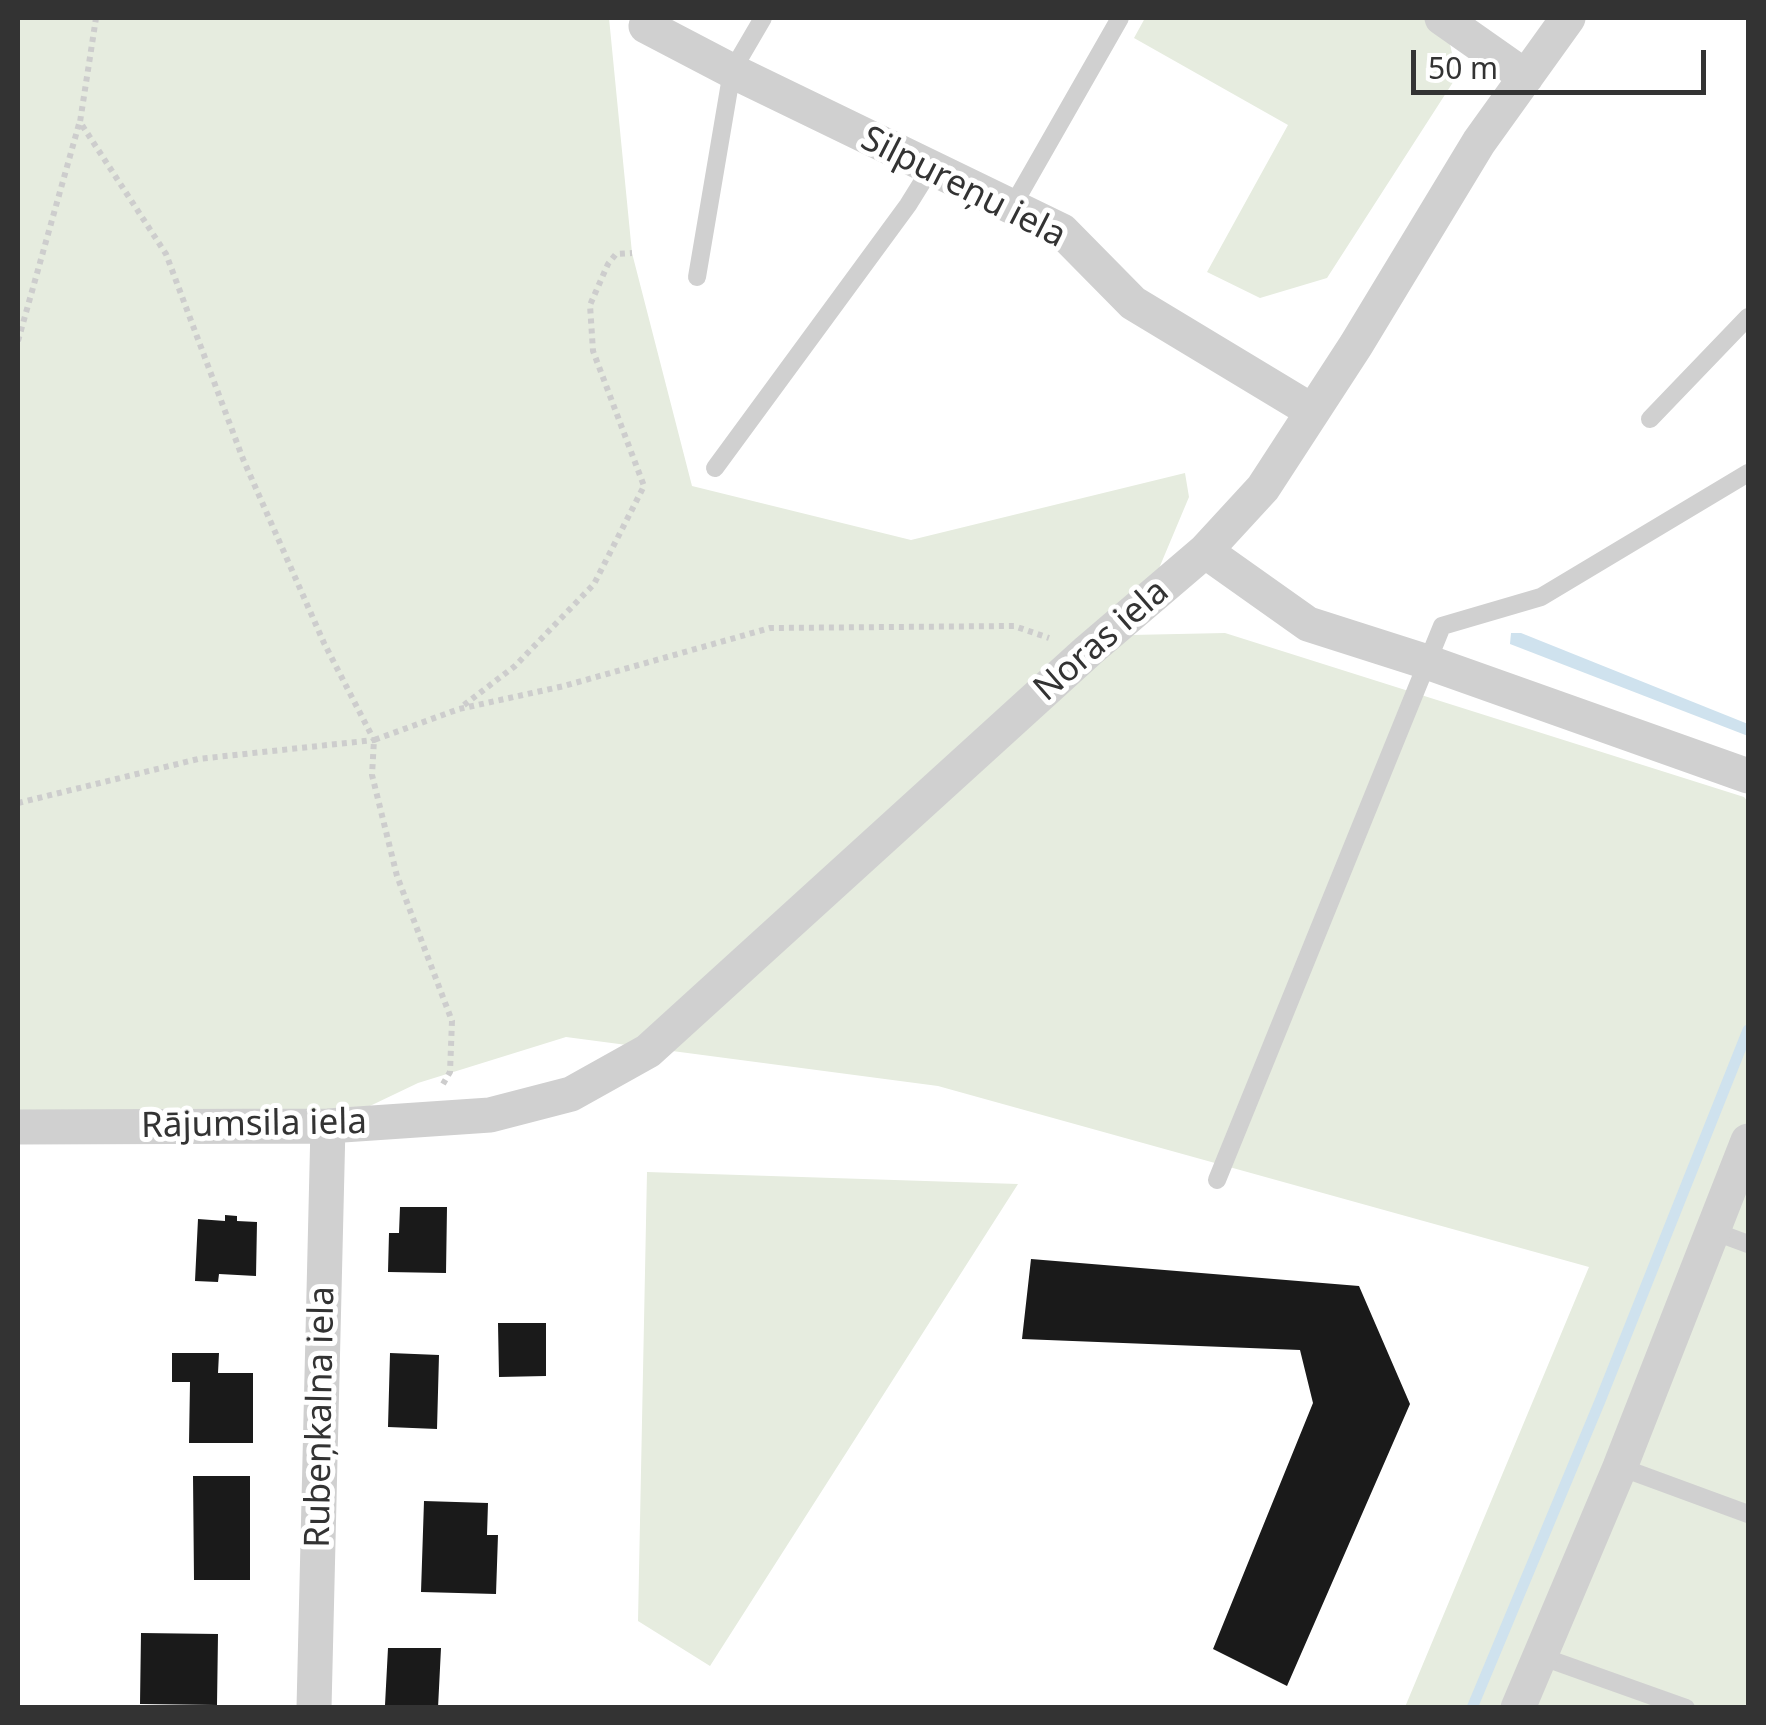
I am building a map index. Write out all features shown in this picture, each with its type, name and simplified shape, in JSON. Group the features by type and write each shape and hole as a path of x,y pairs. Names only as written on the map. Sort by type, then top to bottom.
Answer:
{"street":[{"path":"1442,18 1526,77"},
{"name":"Noras iela","path":"490,1115 571,1094 648,1051 1088,651 1205,551 1263,488 1356,345 1479,142 1568,18"},
{"name":"Silpureņu iela","path":"646,26 732,72 1062,231 1133,303 1312,411"},
{"path":"1205,551 1308,624 1428,662 1748,776"},
{"name":"Rājumsila iela","path":"18,1128 328,1126 490,1115"},
{"name":"Rubeņkalna iela","path":"314,1708 328,1126"},
{"path":"1518,1708 1620,1468 1748,1141"}],"lane":[{"path":"697,277 732,72 763,18"},
{"path":"1012,207 1120,18"},
{"path":"715,468 908,205 930,168"},
{"path":"1650,419 1748,317"},
{"path":"1218,1180 1442,626 1541,597 1748,472"},
{"path":"1713,1230 1748,1244"},
{"path":"1620,1468 1748,1514"},
{"path":"1540,1656 1686,1708"}],"path":[{"path":"18,341 80,122 96,18"},
{"path":"80,122 166,254 242,459 324,642 374,740 372,775 397,876 452,1021 450,1072 418,1120"},
{"path":"459,709 515,666 594,584 644,486 593,351 590,306 608,264 616,254 632,252"},
{"path":"18,803 198,759 374,740 459,709 564,686 770,628 1014,626 1088,651"}],"shaded area":[{"path":"18,18 609,18 632,253 692,486 911,540 1185,473 1189,497 1131,635 1225,633 1744,797 1748,802 1748,1707 1405,1707 1589,1267 938,1086 566,1037 418,1083 328,1126 18,1127"},
{"path":"1145,18 1431,18 1446,26 1457,76 1327,278 1260,298 1207,272 1288,125 1134,38"},
{"path":"647,1172 1018,1184 710,1666 638,1621"}],"water":[{"path":"1511,633 1521,633 1748,724 1748,736 1510,644"}],"building":[{"path":"400,1207 447,1207 446,1273 388,1272 389,1233 399,1233"},
{"path":"225,1215 237,1216 237,1221 257,1222 256,1276 219,1274 218,1282 195,1281 198,1219 225,1221"},
{"path":"1031,1259 1359,1286 1410,1404 1287,1686 1213,1649 1313,1403 1300,1350 1022,1339"},
{"path":"498,1323 546,1323 546,1376 499,1377"},
{"path":"172,1353 219,1353 218,1373 253,1373 253,1443 189,1443 190,1382 172,1382"},
{"path":"390,1353 439,1355 437,1429 388,1427"},
{"path":"193,1476 250,1476 250,1580 194,1580"},
{"path":"424,1501 488,1503 487,1535 498,1535 496,1594 421,1592"},
{"path":"141,1633 218,1634 217,1705 140,1704"},
{"path":"388,1648 441,1648 438,1708 385,1705"}],"waterway":[{"path":"1472,1708 1748,1030"}]}
